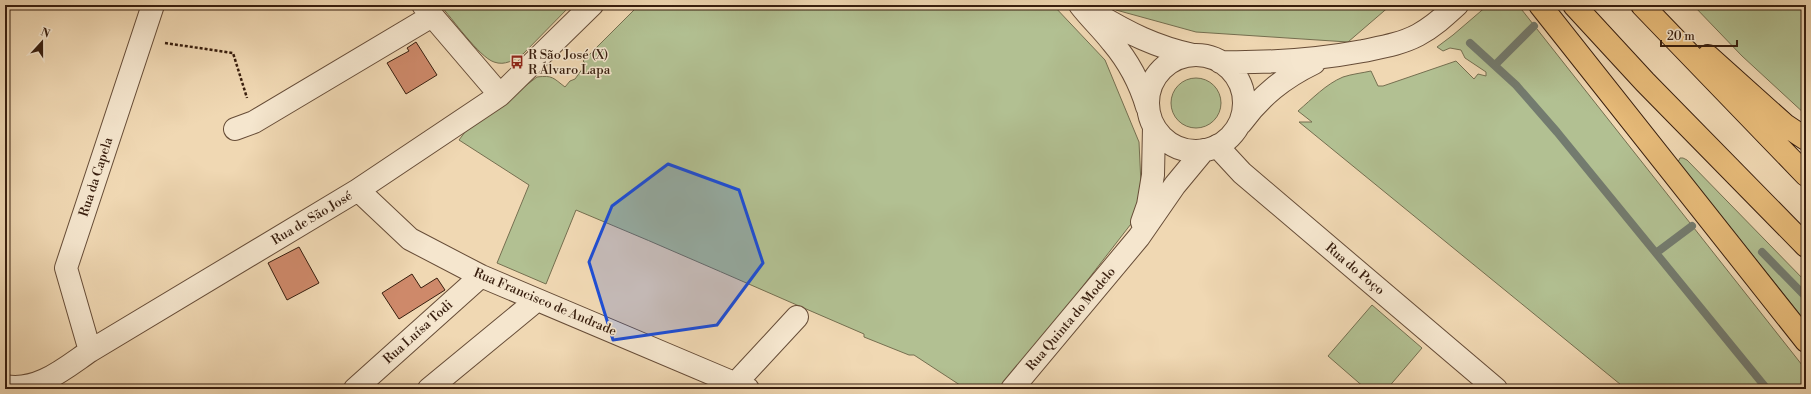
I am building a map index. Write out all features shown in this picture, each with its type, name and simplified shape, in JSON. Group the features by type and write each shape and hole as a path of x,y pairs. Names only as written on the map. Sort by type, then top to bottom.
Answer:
{"highway":[{"path":"1540,5 1806,341"},
{"path":"1574,5 1645,82 1806,246"},
{"path":"1642,5 1806,175"},
{"path":"1651,5 1785,125 1806,139"}],"street":[{"name":"Rua da Capela","path":"90,351 66,268 153,5"},
{"name":"Rua de São José","path":"5,386 16,388 47,380 90,351 358,190 500,95 592,5"},
{"path":"1081,5 1117,26 1161,48 1209,58 1220,62 1271,63 1336,56 1386,47 1403,42 1433,25 1457,5"},
{"path":"1081,5 1114,43 1136,76 1152,120 1170,144 1181,149 1192,151 1210,148 1227,140 1256,103 1278,84 1313,63 1336,56"},
{"path":"244,126 427,10 500,95"},
{"path":"1152,120 1148,99 1151,86 1159,73 1169,63 1182,57 1196,56"},
{"path":"1220,62 1232,72 1240,86 1244,101 1242,116 1235,130"},
{"name":"Rua Quinta do Modelo","path":"1129,248 1143,220 1151,190 1153,175 1152,120"},
{"name":"Rua Quinta do Modelo","path":"1012,389 1129,248 1175,185 1210,148"},
{"name":"Rua do Poço","path":"1210,148 1242,173 1496,389"},
{"name":"Rua Francisco de Andrade","path":"358,190 410,239 481,276 737,387"},
{"name":"Rua Luísa Todi","path":"355,389 481,276"},
{"path":"429,389 537,300"},
{"path":"737,387 797,317"}],"path":[{"path":"160,42 233,53 244,126"}],"highlighted area":[{"path":"668,164 739,190 763,263 717,325 613,340 589,262 612,206"}],"green space":[{"path":"440,5 571,5 523,54 506,63 498,63 488,59 473,45"},
{"path":"639,5 1053,5 1105,60 1139,142 1141,184 1134,220 1011,379 997,389 966,389 914,355 909,355 864,337 864,334 576,210 546,284 497,263 529,185 459,140 465,132 537,77 550,77 565,87 570,81 575,79 586,64 583,61"},
{"path":"1111,5 1391,5 1348,42 1196,32 1116,10"},
{"path":"1488,5 1518,5 1806,370 1806,389 1626,389 1299,122 1312,122 1298,111 1319,92 1337,80 1350,75 1371,71 1378,86 1383,86 1456,61 1474,79 1478,74 1486,76 1486,72 1465,58 1461,50 1450,48 1443,51 1437,47"},
{"path":"1693,5 1806,5 1806,115 1742,56"},
{"path":"1201,78 1206,79 1214,85 1220,93 1220,113 1214,121 1206,127 1191,128 1186,127 1178,121 1172,113 1171,98 1172,93 1178,85 1186,79"},
{"path":"1680,158 1687,160 1806,282 1806,322 1678,162"},
{"path":"1372,305 1422,348 1387,389 1366,389 1328,356"}],"building":[{"path":"416,42 437,75 406,94 387,63 409,51 407,48"},
{"path":"299,247 319,283 287,300 268,263"},
{"path":"412,274 421,288 437,278 445,290 399,319 382,293"}],"waterway":[{"path":"1495,65 1534,26"},
{"path":"1470,43 1516,85 1557,132 1767,389"},
{"path":"1656,253 1692,226"},
{"path":"1762,252 1806,297"}],"place":[{"name":"R São José (X) R Álvaro Lapa","path":"517,62"}]}
